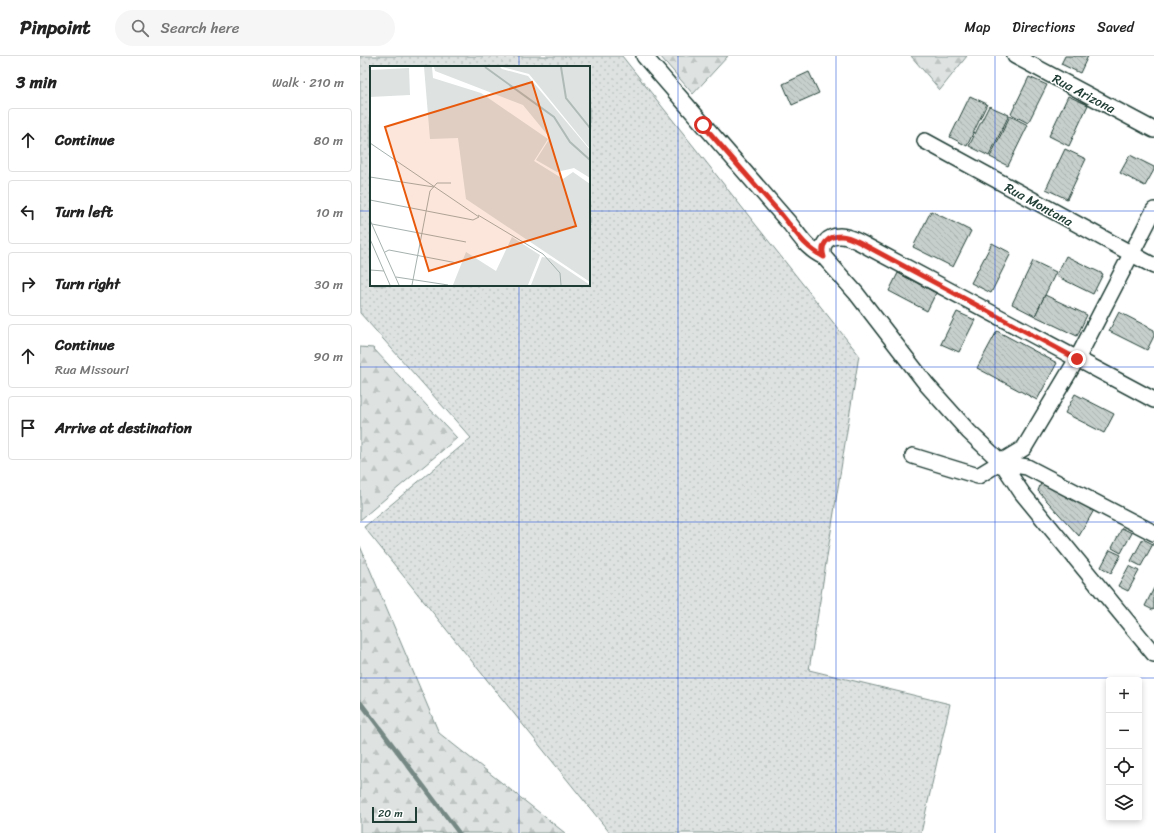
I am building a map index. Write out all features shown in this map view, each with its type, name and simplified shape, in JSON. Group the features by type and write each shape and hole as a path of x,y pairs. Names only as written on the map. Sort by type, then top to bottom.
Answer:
{"street":[{"path":"644,56 790,224 805,244 814,252 824,257 856,293 927,385 969,432 1002,463 1022,493 1154,654"},
{"name":"Rua Arizona","path":"1015,56 1154,130"},
{"name":"Rua Montana","path":"925,141 1154,266"},
{"path":"913,456 978,476 1002,463 1024,448 1077,359 1154,210"},
{"path":"824,257 822,248 827,241 836,236 842,236 859,242 890,257 1154,400"},
{"path":"1002,463 1027,467 1154,533"}],"green space":[{"path":"360,56 622,56 859,355 809,670 950,704 921,833 610,833 364,527 471,438 360,313"},
{"path":"660,56 728,56 693,94"},
{"path":"911,56 967,56 940,90"},
{"path":"360,347 373,348 457,438 360,520"},
{"path":"360,546 439,733 565,833 360,833"}],"building":[{"path":"1065,56 1088,56 1080,73 1061,64"},
{"path":"809,72 819,93 792,105 783,84"},
{"path":"1029,77 1047,85 1028,123 1011,114"},
{"path":"970,96 987,104 967,146 950,137"},
{"path":"1068,96 1088,105 1069,146 1049,136"},
{"path":"989,106 1009,115 989,156 969,146"},
{"path":"1010,116 1028,125 1008,166 990,157"},
{"path":"1065,149 1086,159 1067,199 1046,189"},
{"path":"1130,155 1154,167 1154,170 1145,186 1120,173"},
{"path":"931,211 971,231 953,267 913,247"},
{"path":"992,243 1011,253 991,293 971,283"},
{"path":"1066,256 1103,274 1093,294 1056,276"},
{"path":"1033,261 1056,272 1035,316 1012,304"},
{"path":"898,273 936,293 927,311 889,291"},
{"path":"1045,295 1087,315 1077,336 1035,316"},
{"path":"957,312 975,320 959,352 941,344"},
{"path":"1119,312 1154,330 1154,336 1147,350 1109,331"},
{"path":"997,331 1057,363 1037,400 977,368"},
{"path":"1075,394 1114,414 1104,433 1065,413"},
{"path":"1041,483 1094,510 1079,536 1038,491"},
{"path":"1122,528 1132,533 1121,553 1112,548"},
{"path":"1143,539 1153,544 1141,566 1131,561"},
{"path":"1110,550 1121,555 1111,573 1101,567"},
{"path":"1129,566 1139,571 1128,591 1118,586"},
{"path":"1154,588 1154,609 1153,610 1145,606"}],"waterway":[{"path":"360,702 459,833"}],"route":[{"path":"703,125 790,224 808,248 814,252 824,257 822,250 823,246 827,241 836,236 842,236 859,242 890,257 1077,359"}]}
